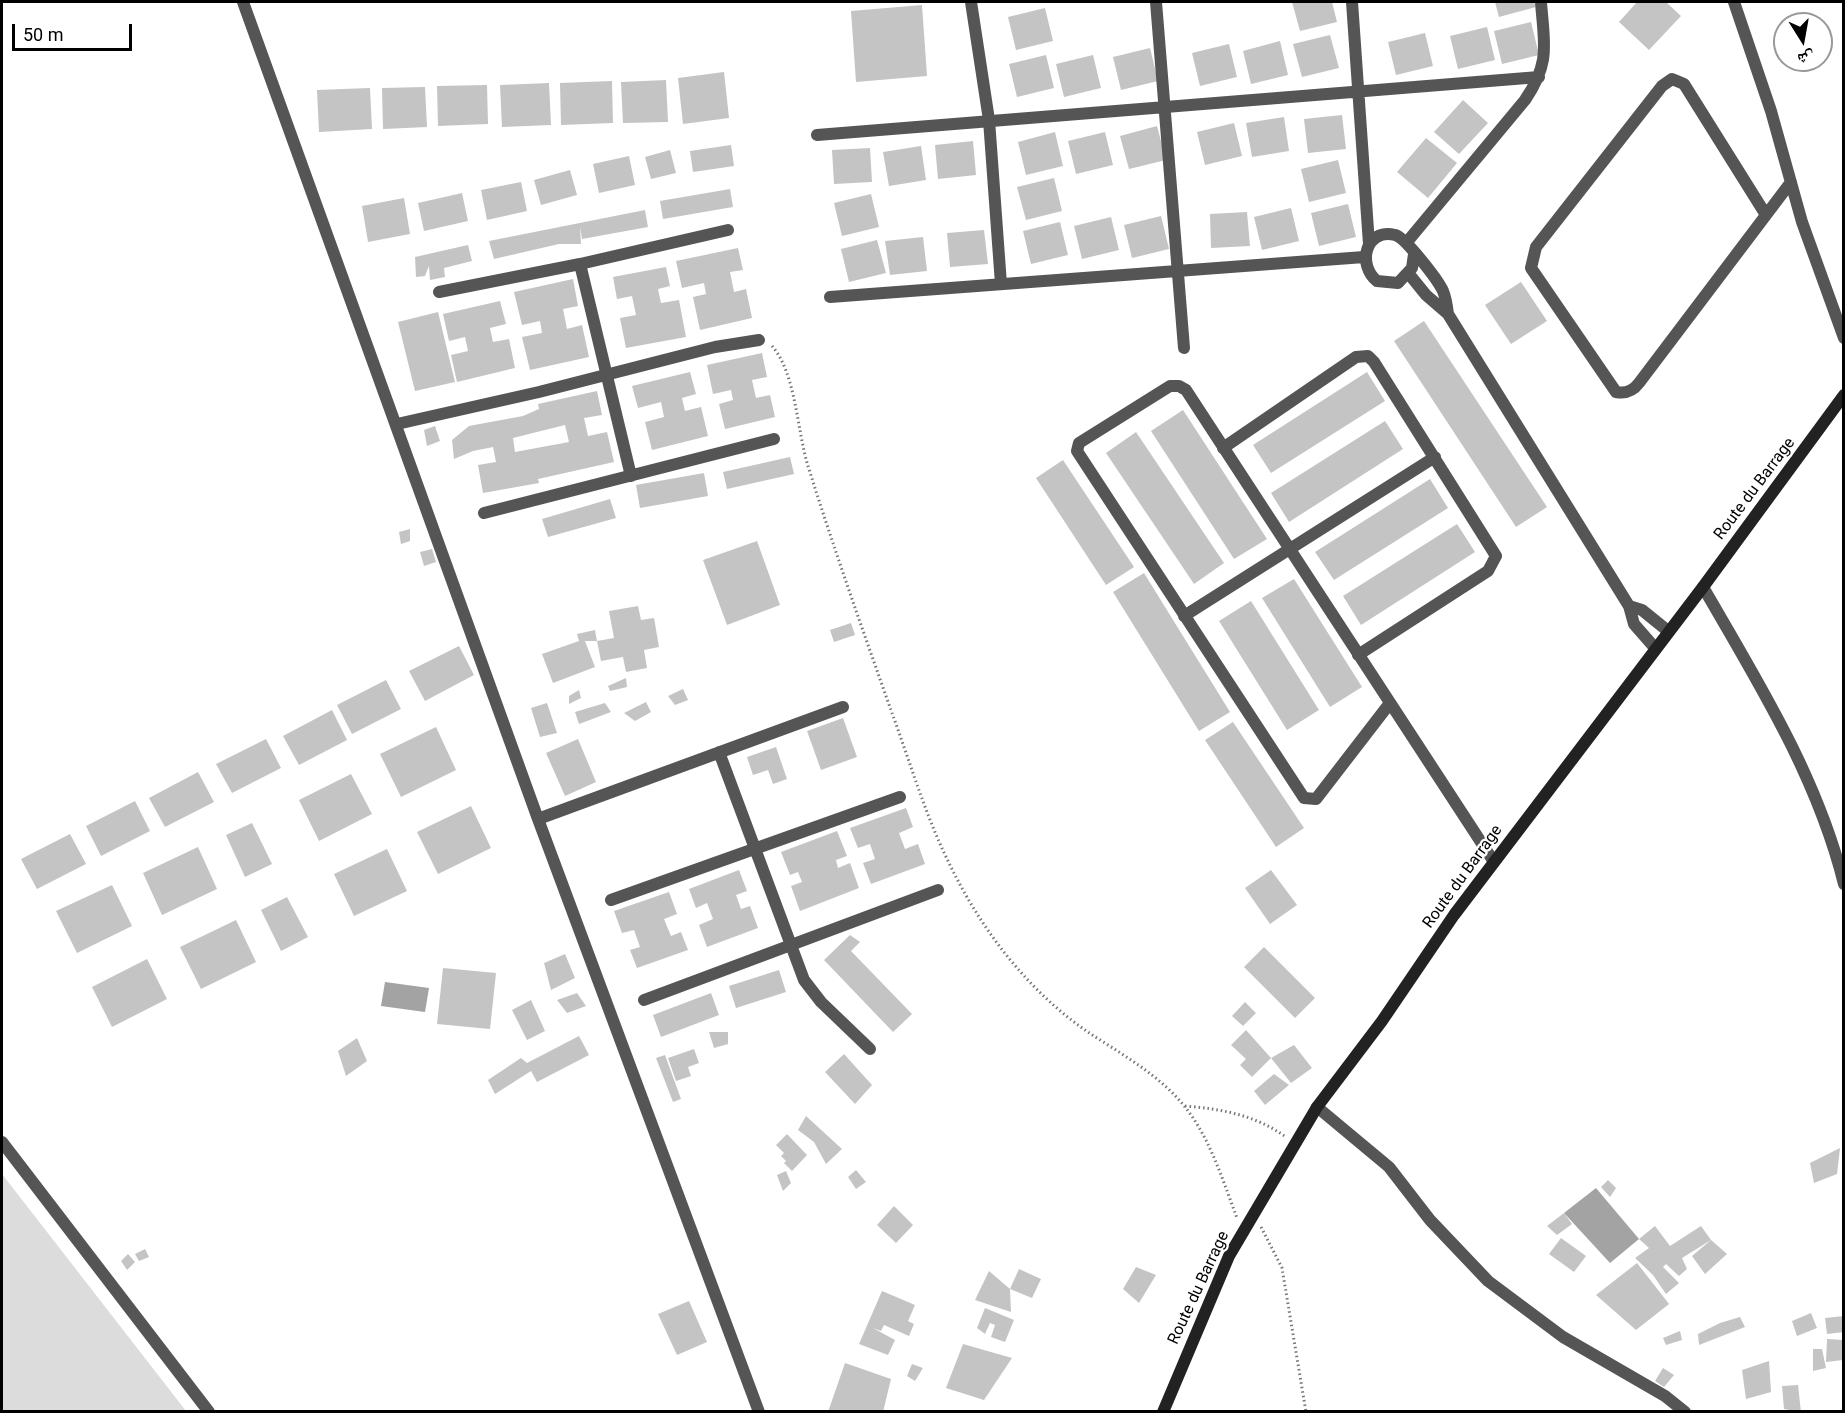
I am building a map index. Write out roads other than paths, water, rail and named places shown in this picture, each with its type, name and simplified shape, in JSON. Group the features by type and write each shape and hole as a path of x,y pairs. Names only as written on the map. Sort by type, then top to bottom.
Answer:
{"main road":[{"name":"Route du Barrage","path":"1163,1412 1207,1305 1242,1233 1297,1145 1317,1107 1494,862 1703,587 1844,395"}],"street":[{"path":"243,2 538,819 759,1412"},
{"path":"971,2 989,120 1001,284"},
{"path":"1156,2 1184,348"},
{"path":"1352,2 1369,244 1364,257 1367,271 1377,281 1398,283 1409,274 1414,254"},
{"path":"1407,242 1525,100 1539,77 1545,58 1541,2"},
{"path":"1734,2 1771,111 1791,182 1844,338"},
{"path":"817,135 1539,77"},
{"path":"1766,215 1684,84 1672,79 1665,82 1536,247 1531,268 1616,392 1626,393 1636,387 1791,182"},
{"path":"439,292 580,264 728,230"},
{"path":"1369,244 1388,234 1407,242 1440,286 1448,314 1629,606 1634,624 1655,648"},
{"path":"830,297 1364,257"},
{"path":"580,264 631,476"},
{"path":"1409,274 1426,296 1448,314"},
{"path":"397,424 715,347 759,340"},
{"path":"1223,448 1356,357 1364,355 1374,362 1495,551 1496,561 1488,571 1358,655"},
{"path":"1390,703 1316,799 1307,800 1301,796 1077,447 1079,442 1175,385 1186,390 1494,862"},
{"path":"484,513 774,440"},
{"path":"1184,616 1435,457"},
{"path":"1703,587 1797,757 1819,805 1844,884"},
{"path":"1629,606 1642,610 1668,631"},
{"path":"538,819 843,708"},
{"path":"719,753 790,945 809,989 870,1049"},
{"path":"611,900 900,796"},
{"path":"644,1000 938,890"},
{"path":"1317,1107 1389,1167 1430,1220 1466,1261 1488,1281 1563,1337 1665,1396 1685,1412"},
{"path":"2,1142 209,1412"}]}
